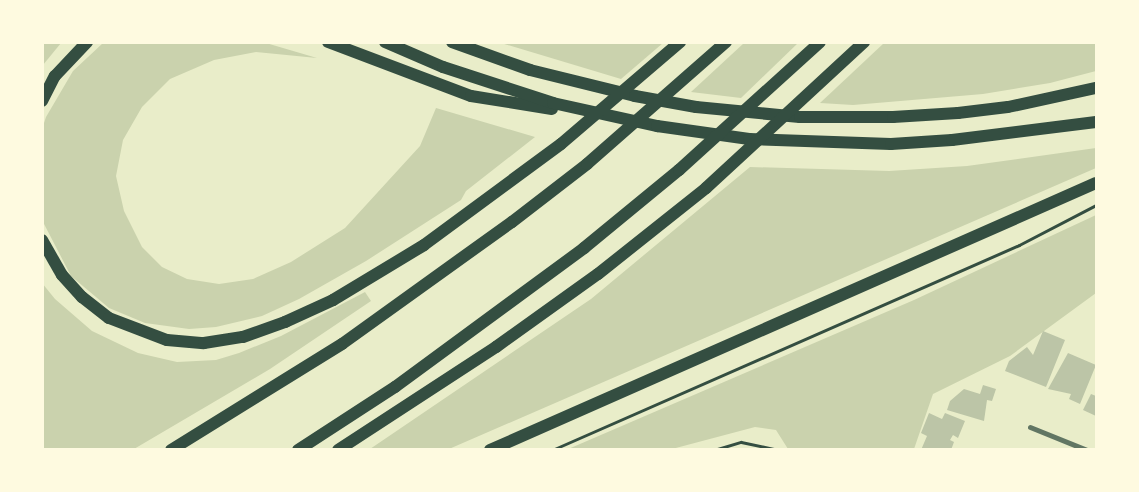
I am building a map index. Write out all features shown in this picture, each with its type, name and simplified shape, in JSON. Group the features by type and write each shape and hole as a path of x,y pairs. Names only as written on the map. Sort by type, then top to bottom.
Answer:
{"highway":[{"path":"42,101 55,76 87,42"},
{"path":"328,42 471,96 550,106 696,133 812,142 952,140 1096,122"},
{"path":"384,42 443,67 550,106"},
{"path":"452,42 576,82 696,107 836,118 893,117 1000,108 1096,88"},
{"path":"42,240 62,274 82,297 109,318 168,340 204,343 243,337 285,322 333,300 424,245 561,144 680,42"},
{"path":"171,450 342,344 512,222 587,164 726,42"},
{"path":"298,450 395,387 584,248 679,170 820,42"},
{"path":"338,450 496,347 598,274 706,188 864,42"},
{"path":"1045,129 1096,114"},
{"path":"490,450 1096,183"}],"street":[{"path":"1030,426 1087,450"}],"path":[{"path":"552,450 1019,245 1096,205"},
{"path":"714,450 741,442 778,450"}],"green space":[{"path":"42,43 61,43 43,65"},
{"path":"103,43 266,43 317,58 256,52 214,60 170,79 142,107 123,140 116,176 124,211 142,247 162,267 187,279 219,284 253,279 291,262 345,228 420,146 436,108 535,137 466,191 461,200 366,261 299,299 262,316 216,327 189,329 145,323 109,308 71,276 43,222 42,129 46,117 73,71"},
{"path":"501,43 663,43 621,79"},
{"path":"744,43 798,43 741,98 691,92"},
{"path":"884,43 1096,43 1096,71 1050,83 983,94 853,105 820,103"},
{"path":"1096,148 1096,168 449,449 370,449 591,299 750,167 889,171 967,166"},
{"path":"1096,215 1096,293 1010,356 933,394 914,449 788,449 776,430 755,427 672,449 566,450 914,300"},
{"path":"42,283 55,299 92,331 138,353 177,362 216,360 239,353 281,336 365,292 371,301 270,369 134,449 43,449"}],"building":[{"path":"1043,331 1065,340 1046,387 1005,371 1009,361 1027,347 1033,355"},
{"path":"1068,353 1096,365 1080,404 1069,399 1071,394 1048,389"},
{"path":"983,385 996,389 992,401 987,400 984,421 947,410 950,401 964,389 980,394"},
{"path":"1091,394 1096,396 1096,416 1083,410"},
{"path":"929,413 942,419 945,413 965,421 958,438 953,435 950,440 954,442 951,450 921,450 927,436 921,433"}]}
